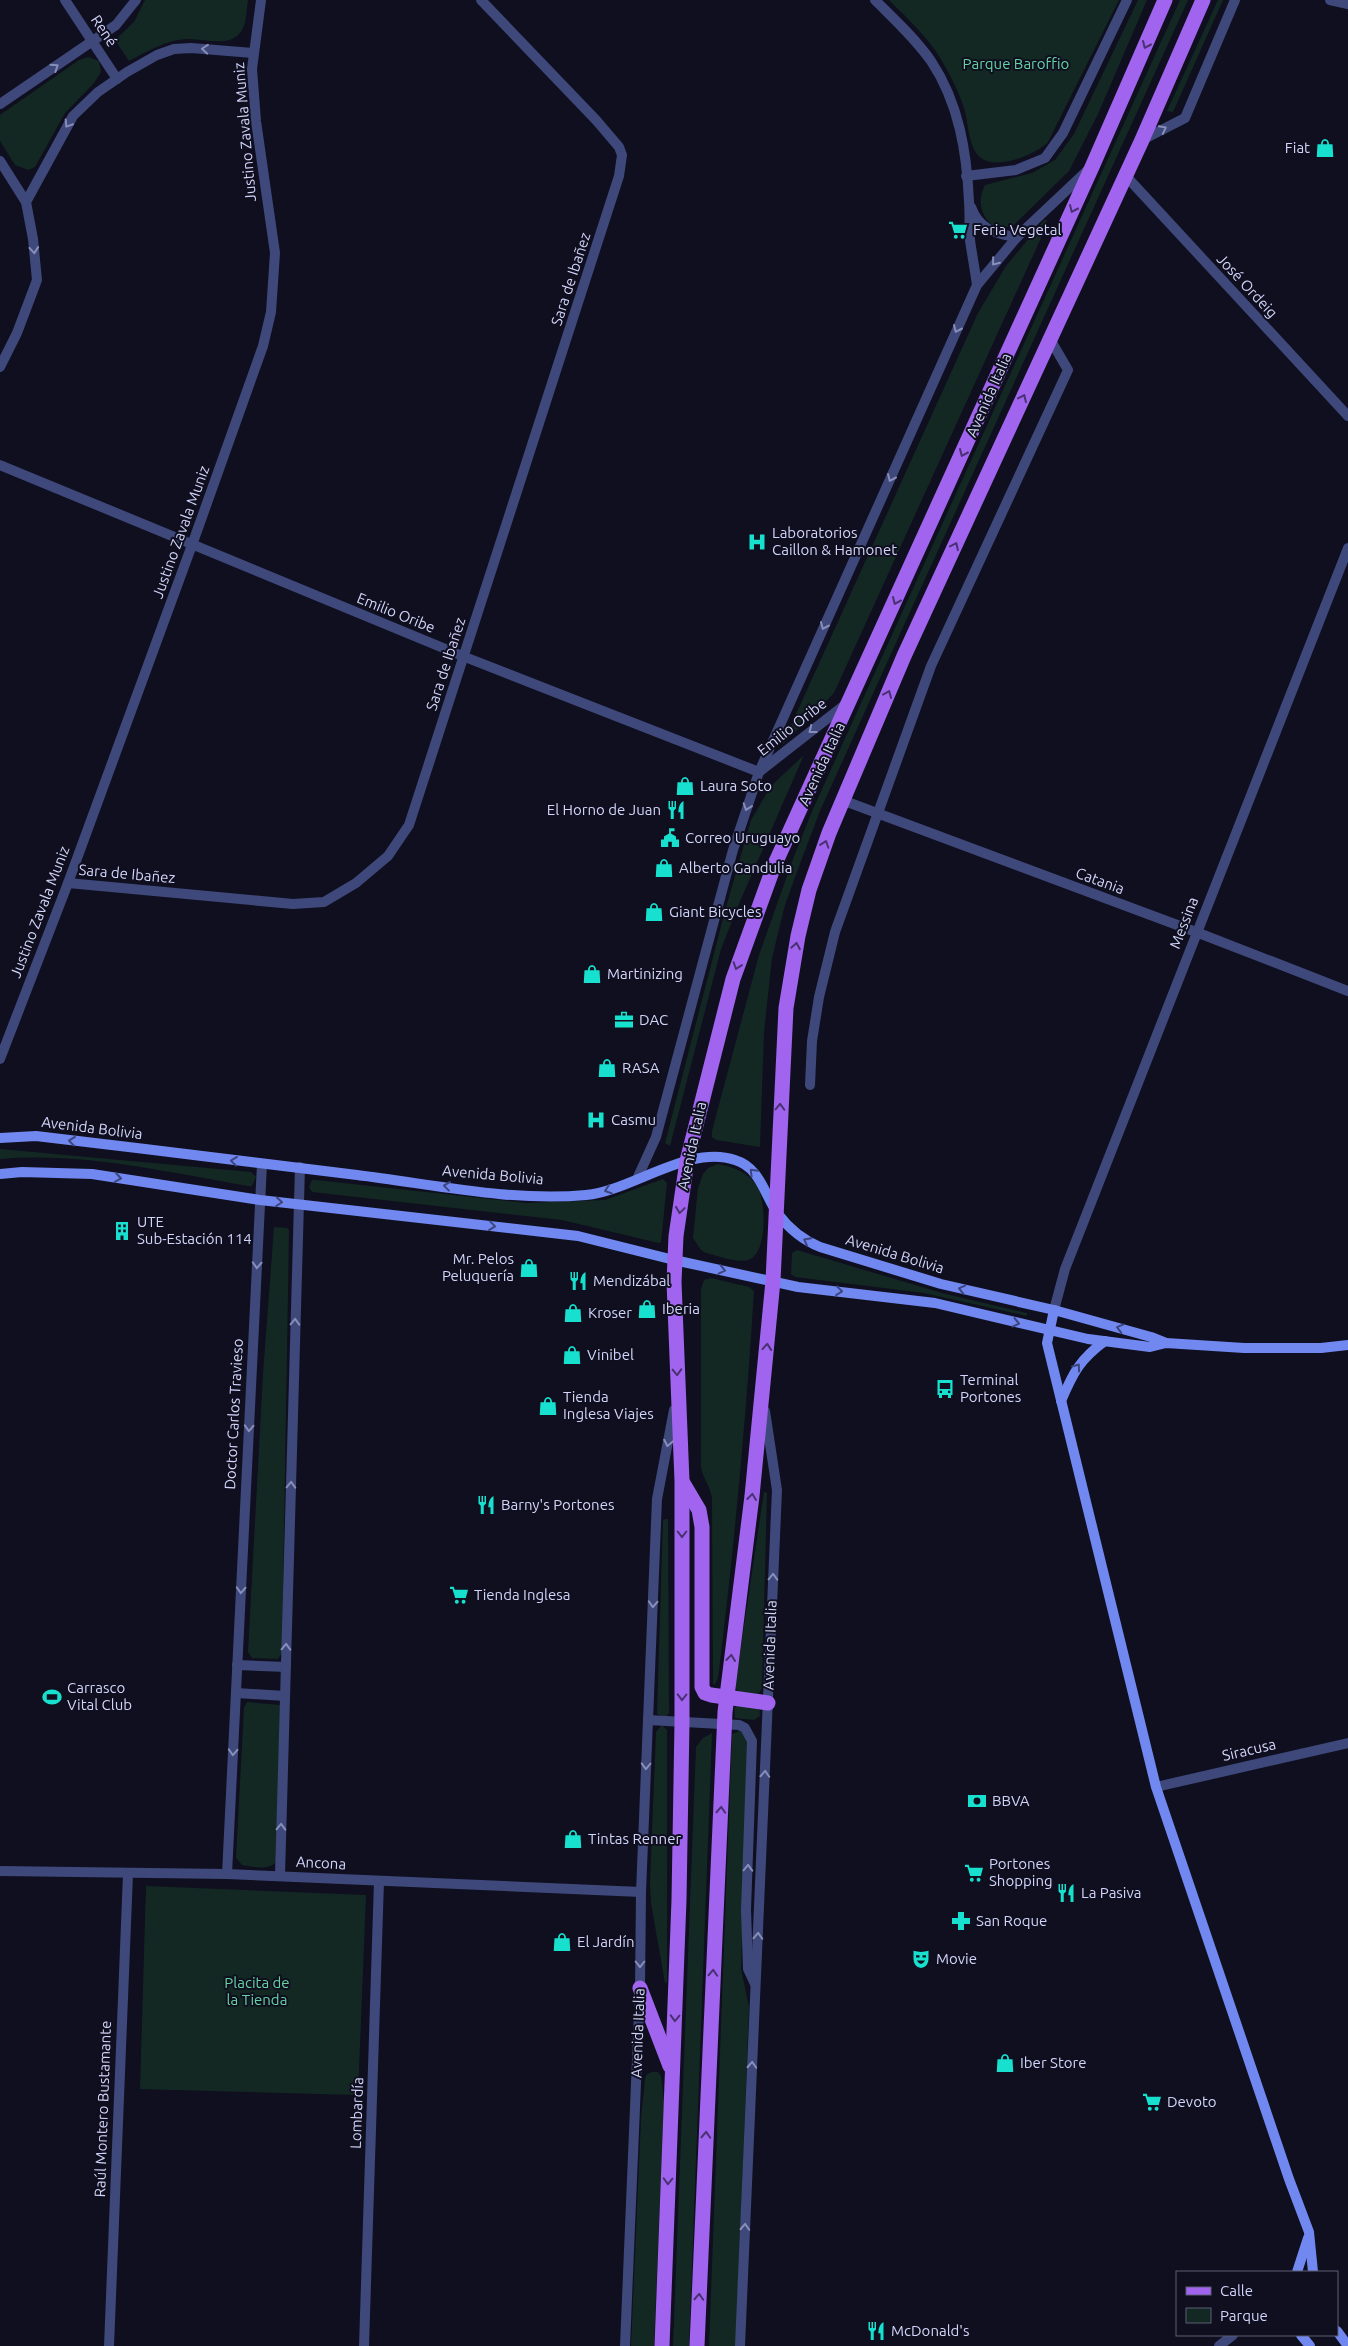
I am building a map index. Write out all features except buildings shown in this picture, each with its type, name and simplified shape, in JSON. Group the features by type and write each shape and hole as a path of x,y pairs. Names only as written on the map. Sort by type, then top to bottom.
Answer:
{"main road":[{"name":"Avenida Italia","path":"662,2346 680,1900 682,1722 682,1481 674,1260 687,1161 733,979 759,904 1092,167 1165,0"},
{"name":"Avenida Italia","path":"697,2346 724,1724 752,1496 773,1281 778,1213 779,1113 786,1008 798,936 809,890 842,800 904,656 1142,140 1203,0"},
{"path":"682,1481 699,1510 702,1527 702,1687 705,1693 768,1704"},
{"path":"640,1988 673,2072"}],"street":[{"name":"René","path":"65,0 117,79"},
{"path":"0,104 116,25 136,0"},
{"name":"Justino Zavala Muniz","path":"0,1056 68,884 263,346 271,312 274,253 256,121 252,69 262,0"},
{"name":"Sara de Ibañez","path":"68,884 293,904 324,902 356,883 388,856 409,825 620,176 622,156 619,147 596,120 481,0"},
{"path":"875,0 913,38 944,84 955,109 963,136 969,201 970,239 977,285"},
{"path":"966,176 1016,170 1044,158 1067,126 1127,0"},
{"path":"1142,140 1185,118 1235,0"},
{"path":"1330,0 1348,4"},
{"path":"26,202 73,116 98,92 117,79 157,55 174,49 191,48 254,53"},
{"path":"0,161 26,202 33,239 37,280 17,333 0,367"},
{"name":"Avenida Italia","path":"637,1179 656,1137 733,850 759,772 977,285 1016,237 1092,167"},
{"name":"José Ordeig","path":"1125,175 1348,416"},
{"path":"969,201 975,217 982,226 998,235 1016,237"},
{"path":"810,1085 812,1041 818,997 835,932 877,814 931,666 1068,370 1050,339"},
{"name":"Emilio Oribe","path":"0,465 465,657 759,772 851,701"},
{"name":"Messina","path":"1054,1310 1065,1269 1348,548"},
{"name":"Catania","path":"842,800 1196,932 1348,991"},
{"name":"Avenida Bolivia","path":"0,1138 36,1136 300,1167 521,1196 598,1194 687,1161 722,1157 744,1164 755,1174 778,1213 802,1240 941,1284 1054,1310 1151,1337 1166,1343"},
{"name":"Doctor Carlos Travieso","path":"227,1874 262,1164"},
{"path":"280,1876 300,1167"},
{"name":"Avenida Bolivia","path":"0,1174 22,1172 92,1174 260,1200 578,1236 674,1260 798,1286 935,1303 1049,1330 1104,1341 1150,1347 1166,1343 1244,1348 1321,1348 1348,1345"},
{"path":"1054,1310 1047,1343 1156,1787 1286,2170 1310,2232 1313,2271"},
{"path":"1062,1401 1072,1373 1087,1354 1104,1341"},
{"name":"Avenida Italia","path":"625,2346 657,1499 678,1395"},
{"name":"Avenida Italia","path":"740,2346 777,1490 762,1395"},
{"path":"237,1665 286,1667"},
{"path":"236,1693 285,1696"},
{"name":"Avenida Italia","path":"648,1720 724,1724 745,1728 752,1741 746,1910 748,1969 756,1985"},
{"name":"Siracusa","path":"1156,1787 1348,1743"},
{"name":"Ancona","path":"0,1871 227,1874 641,1892"},
{"name":"Raúl Montero Bustamante","path":"109,2346 128,1874"},
{"name":"Lombardía","path":"364,2346 379,1881"},
{"path":"1296,2271 1310,2232"},
{"path":"1338,2332 1348,2346"},
{"path":"1219,2346 1231,2336"},
{"path":"1302,2336 1310,2346"}],"green space":[{"path":"145,0 248,0 244,26 235,38 222,41 187,39 172,41 129,61 115,40 134,22"},
{"name":"Parque Baroffio","path":"889,0 1119,0 1048,142 1035,152 1025,156 1006,162 996,162 981,158 976,153 971,140 965,111 954,83 941,60 921,33"},
{"path":"1138,0 1147,0 1098,114 1069,171 1014,225 995,227 986,218 981,208 981,196 985,185 1032,173 1055,160 1074,134"},
{"path":"1180,0 1188,0 820,811 801,861 785,905 772,958 764,1032 760,1147 716,1140 712,1137 712,1131 759,955 813,809"},
{"path":"1218,0 1223,0 1173,112 1167,111"},
{"path":"88,57 99,61 101,72 94,83 65,113 35,167 28,170 15,165 0,141 0,115 79,60"},
{"path":"1044,220 1047,220 1047,222 1041,238 834,693 782,745 978,313 1006,266"},
{"path":"804,755 721,949 670,1146 665,1143 725,911 751,820 771,786"},
{"path":"0,1149 251,1172 256,1177 252,1186 248,1186 156,1169 94,1161 62,1158 0,1159"},
{"path":"718,1164 745,1174 757,1186 760,1193 763,1214 762,1238 754,1256 748,1260 733,1260 706,1253 701,1250 693,1238 698,1188 703,1174 708,1168"},
{"path":"663,1179 667,1183 661,1242 659,1243 562,1220 312,1192 309,1187 312,1180 316,1180 526,1203 605,1200"},
{"path":"274,1227 287,1228 289,1230 282,1653 278,1659 252,1658 248,1652 263,1374"},
{"path":"797,1250 942,1293 1027,1313 1027,1316 924,1293 795,1277 791,1274 792,1253"},
{"path":"711,1278 749,1287 754,1291 734,1533 718,1678 715,1684 713,1684 712,1499 701,1467 701,1289 704,1280"},
{"path":"764,1492 767,1493 762,1688 758,1695 738,1692 735,1686"},
{"path":"668,1519 669,1713 665,1717 657,1714 663,1520"},
{"path":"247,1702 280,1705 277,1861 265,1867 242,1865 236,1858 244,1708"},
{"path":"739,1705 759,1707 760,1716 754,1720 735,1718 734,1708"},
{"path":"662,1725 667,1730 667,1982 665,1983 651,1903 650,1883 656,1732"},
{"path":"739,1731 748,1735 741,1969 749,2007 736,2346 709,2346 732,1734"},
{"path":"712,1733 689,2346 673,2346 696,1747 703,1738"},
{"name":"Placita de la Tienda","path":"146,1886 366,1895 358,2095 140,2089"},
{"path":"658,2072 661,2076 664,2101 654,2346 631,2346 641,2119 645,2079 647,2074"}],"place":[{"name":"Fiat","path":"1325,148"},
{"name":"Feria Vegetal","path":"958,230"},
{"name":"Laboratorios Caillon & Hamonet","path":"757,542"},
{"name":"Laura Soto","path":"685,786"},
{"name":"El Horno de Juan","path":"676,810"},
{"name":"Correo Uruguayo","path":"670,838"},
{"name":"Alberto Gandulia","path":"664,868"},
{"name":"Giant Bicycles","path":"654,912"},
{"name":"Martinizing","path":"592,974"},
{"name":"DAC","path":"624,1020"},
{"name":"RASA","path":"607,1068"},
{"name":"Casmu","path":"596,1120"},
{"name":"UTE Sub-Estación 114","path":"122,1231"},
{"name":"Mr. Pelos Peluquería","path":"529,1268"},
{"name":"Mendizábal","path":"578,1281"},
{"name":"Iberia","path":"647,1309"},
{"name":"Kroser","path":"573,1313"},
{"name":"Vinibel","path":"572,1355"},
{"name":"Terminal Portones","path":"945,1389"},
{"name":"Tienda Inglesa Viajes","path":"548,1406"},
{"name":"Barny's Portones","path":"486,1505"},
{"name":"Tienda Inglesa","path":"459,1595"},
{"name":"Carrasco Vital Club","path":"52,1697"},
{"name":"BBVA","path":"977,1801"},
{"name":"Tintas Renner","path":"573,1839"},
{"name":"Portones Shopping","path":"974,1873"},
{"name":"La Pasiva","path":"1066,1893"},
{"name":"San Roque","path":"961,1921"},
{"name":"El Jardín","path":"562,1942"},
{"name":"Movie","path":"921,1959"},
{"name":"Iber Store","path":"1005,2063"},
{"name":"Devoto","path":"1152,2102"},
{"name":"McDonald's","path":"876,2331"}]}
